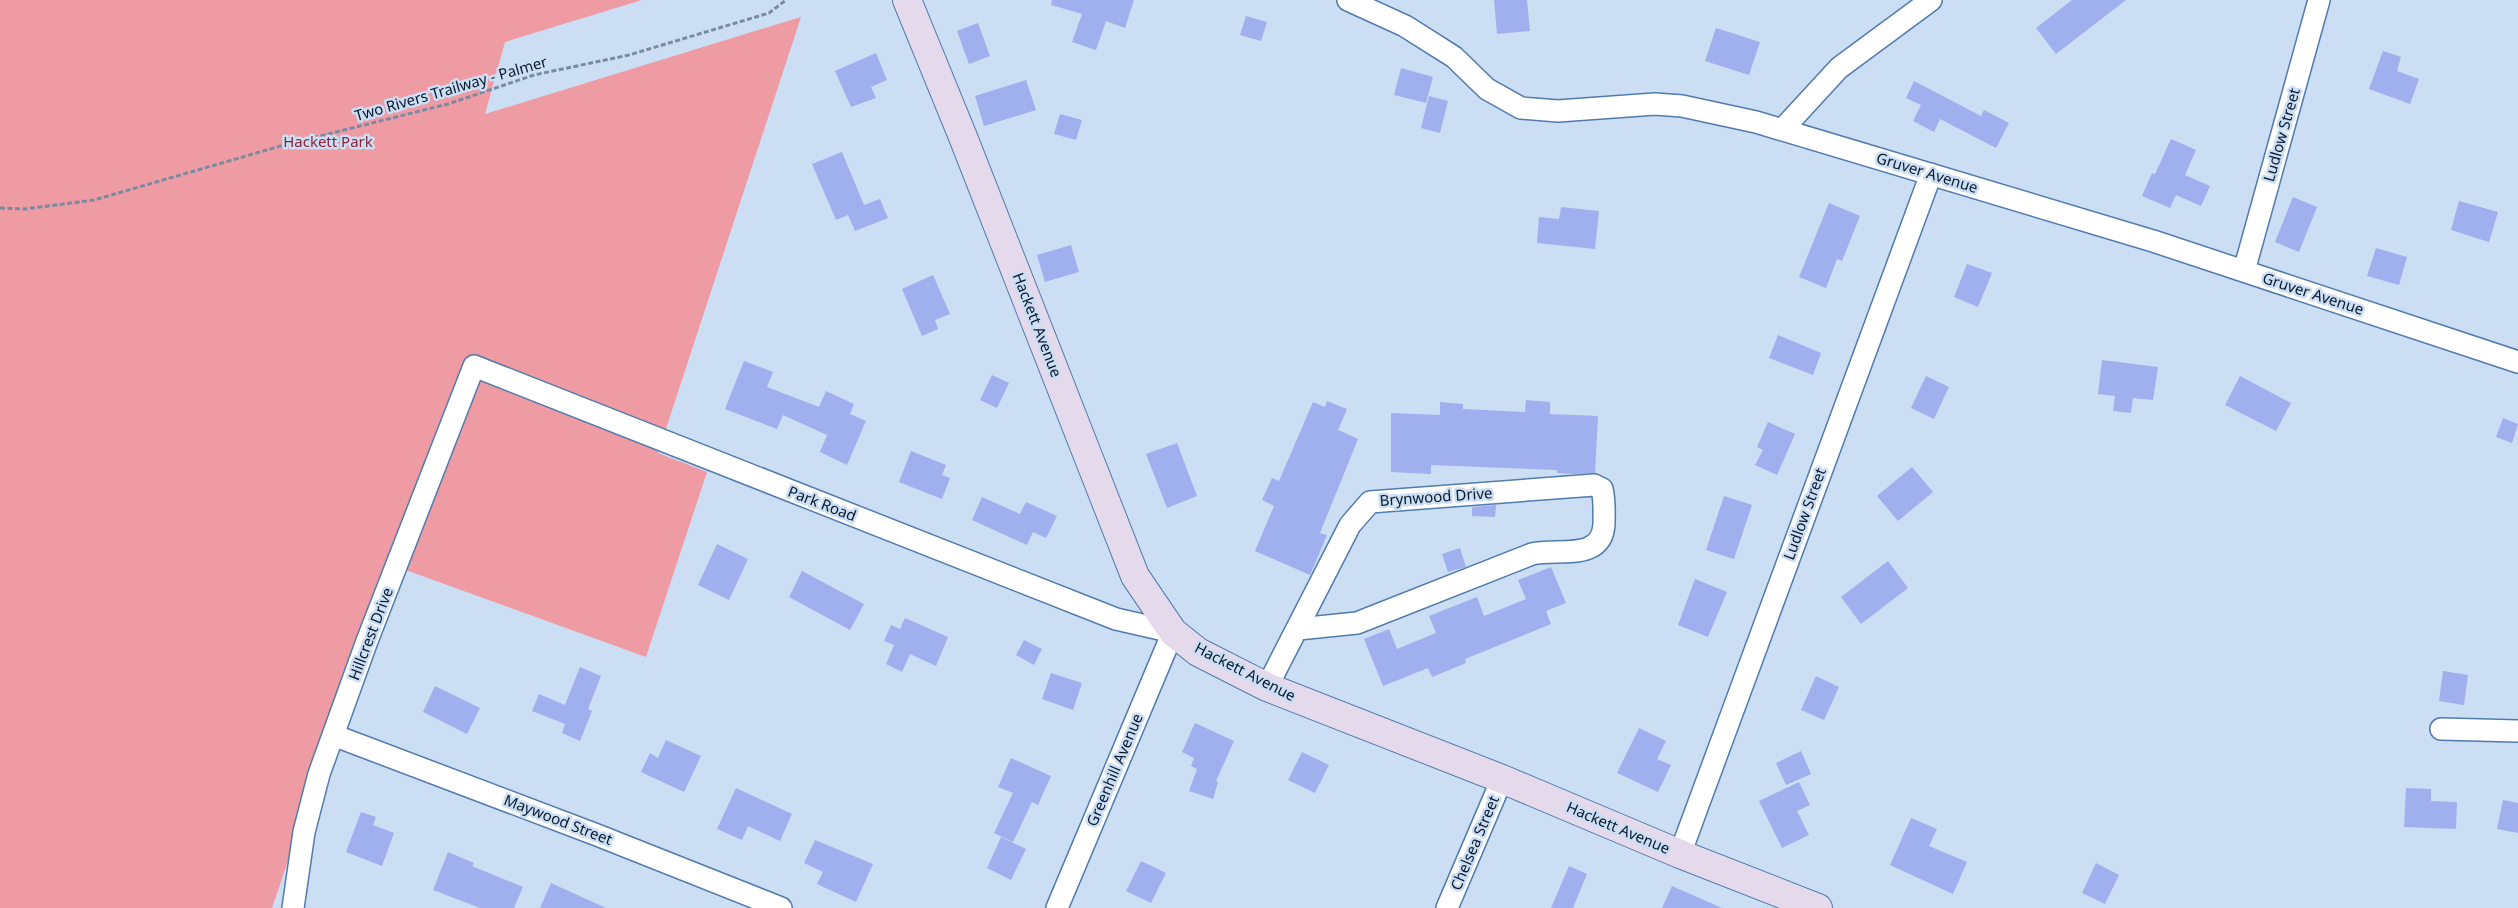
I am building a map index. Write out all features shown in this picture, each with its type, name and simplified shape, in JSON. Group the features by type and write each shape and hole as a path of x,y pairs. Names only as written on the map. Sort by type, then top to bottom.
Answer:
{"main road":[{"name":"Hackett Avenue","path":"907,0 974,164 1135,576 1173,632 1198,652 1267,687 1502,779 1680,854 1818,908"}],"street":[{"name":"Gruver Avenue","path":"1348,0 1405,26 1454,57 1487,89 1521,108 1558,111 1655,104 1682,106 1782,130 2244,271 2518,362"},
{"path":"1782,130 1839,68 1931,0"},
{"name":"Ludlow Street","path":"2244,271 2319,0"},
{"name":"Ludlow Street","path":"1680,854 1930,174"},
{"name":"Park Road","path":"474,366 1116,619 1173,632"},
{"name":"Hillcrest Drive","path":"293,908 304,832 319,774 474,366"},
{"name":"Brynwood Drive","path":"1267,687 1350,524 1370,502 1594,485 1602,489 1605,501 1603,532 1600,541 1591,549 1577,551 1546,550 1365,620 1298,629"},
{"name":"Greenhill Avenue","path":"1057,908 1173,632"},
{"path":"2440,730 2518,731"},
{"name":"Maywood Street","path":"333,735 598,835 781,908"},
{"name":"Chelsea Street","path":"1447,908 1502,779"}],"path":[{"name":"Two Rivers Trailway - Palmer","path":"0,208 25,209 94,200 284,145 448,104 534,75 629,55 768,12 786,0"}],"green space":[{"name":"Hackett Park","path":"0,0 642,0 505,42 485,114 801,17 658,453 707,472 646,657 389,564 272,908 0,908"}],"building":[{"path":"1052,0 1134,0 1125,28 1106,21 1096,50 1072,42 1082,14 1051,5"},
{"path":"1494,0 1527,0 1530,31 1497,34"},
{"path":"2072,0 2126,0 2056,54 2036,28"},
{"path":"1246,16 1267,22 1261,41 1240,35"},
{"path":"978,23 990,56 969,64 957,31"},
{"path":"1716,28 1760,42 1749,75 1705,61"},
{"path":"2383,51 2401,57 2397,71 2419,79 2410,104 2369,89"},
{"path":"876,53 887,80 871,87 876,98 851,107 835,71"},
{"path":"1401,68 1433,77 1426,103 1394,95"},
{"path":"1026,80 1036,110 984,126 975,96"},
{"path":"1914,81 1981,116 1984,110 2009,123 1996,148 1940,119 1934,132 1913,121 1921,105 1906,98"},
{"path":"1429,96 1448,101 1440,133 1421,128"},
{"path":"1060,114 1082,120 1076,140 1054,134"},
{"path":"2171,139 2196,150 2185,175 2210,186 2201,206 2176,195 2170,208 2142,196 2152,173 2155,174"},
{"path":"842,152 864,205 880,199 888,218 855,231 848,215 836,220 812,164"},
{"path":"2293,197 2317,207 2299,252 2275,242"},
{"path":"2459,201 2498,212 2489,242 2451,230"},
{"path":"1829,203 1860,216 1842,261 1837,259 1826,288 1799,277"},
{"path":"1561,207 1599,211 1595,249 1537,243 1539,217 1559,219"},
{"path":"1071,245 1079,272 1045,282 1037,255"},
{"path":"2376,248 2407,257 2399,285 2367,276"},
{"path":"1967,264 1992,273 1978,307 1954,297"},
{"path":"933,275 950,314 935,320 938,329 922,336 902,289"},
{"path":"1778,335 1821,353 1813,375 1769,358"},
{"path":"2102,360 2158,367 2153,400 2133,398 2131,413 2113,411 2115,396 2098,394"},
{"path":"744,361 773,372 767,387 819,407 826,391 854,404 850,414 866,421 847,465 820,452 827,435 783,415 777,429 725,409"},
{"path":"992,375 1009,383 997,408 980,400"},
{"path":"1926,376 1949,387 1934,419 1911,408"},
{"path":"2240,376 2291,403 2276,431 2225,405"},
{"path":"1526,400 1550,402 1550,414 1598,416 1595,473 1575,474 1557,473 1557,470 1431,465 1431,474 1391,472 1391,413 1440,415 1440,402 1463,404 1463,409 1525,412"},
{"path":"1327,401 1347,409 1338,430 1358,439 1320,533 1327,535 1310,575 1255,551 1274,506 1262,500 1272,478 1279,481 1313,402 1325,407"},
{"path":"2503,418 2518,424 2512,443 2496,437"},
{"path":"1768,422 1795,434 1777,475 1755,465 1763,450 1757,447"},
{"path":"1177,443 1197,496 1167,508 1146,454"},
{"path":"911,451 946,465 942,475 950,478 942,499 899,482"},
{"path":"1912,467 1933,492 1898,521 1877,496"},
{"path":"1724,496 1752,505 1734,559 1706,550"},
{"path":"982,497 1020,514 1026,502 1057,516 1046,538 1033,532 1027,545 972,520"},
{"path":"1496,505 1495,517 1472,516 1472,507"},
{"path":"717,544 748,559 729,600 698,585"},
{"path":"1460,548 1466,567 1448,572 1442,554"},
{"path":"1888,561 1908,588 1861,624 1841,597"},
{"path":"1551,567 1566,603 1546,611 1551,624 1465,659 1466,663 1432,677 1428,668 1383,686 1364,639 1389,629 1397,649 1436,633 1429,616 1477,597 1484,616 1526,599 1518,580"},
{"path":"802,571 864,604 850,630 789,597"},
{"path":"1695,579 1727,592 1708,637 1678,625"},
{"path":"905,618 948,637 936,666 910,654 902,672 886,664 894,645 884,641 891,625 900,629"},
{"path":"1024,640 1042,649 1034,665 1016,655"},
{"path":"580,667 601,676 588,709 592,711 580,741 562,733 565,724 532,711 539,694 565,705"},
{"path":"2443,671 2468,675 2464,705 2439,701"},
{"path":"1051,673 1082,683 1073,710 1042,699"},
{"path":"1816,676 1839,687 1824,720 1801,710"},
{"path":"435,686 480,708 467,734 423,712"},
{"path":"1195,723 1234,741 1216,781 1218,782 1213,799 1189,791 1197,769 1191,766 1194,758 1182,752"},
{"path":"1639,728 1666,741 1657,759 1671,765 1658,792 1617,773"},
{"path":"666,740 701,756 684,792 641,772 650,753 658,758"},
{"path":"1801,751 1811,774 1786,785 1776,763"},
{"path":"1302,752 1329,765 1315,793 1288,780"},
{"path":"1011,758 1051,776 1038,805 1032,802 1013,842 994,833 1013,793 998,787"},
{"path":"1799,782 1810,805 1797,811 1809,835 1782,848 1759,801"},
{"path":"736,788 792,814 780,841 748,826 742,840 717,829"},
{"path":"2406,788 2431,789 2431,801 2457,802 2456,829 2404,827"},
{"path":"2503,800 2518,803 2518,833 2497,829"},
{"path":"361,812 376,817 373,825 394,833 382,866 346,852"},
{"path":"1911,818 1937,829 1929,846 1967,862 1953,894 1890,865"},
{"path":"1001,837 1026,849 1011,880 987,868"},
{"path":"815,840 873,864 856,902 817,884 823,872 804,863"},
{"path":"448,852 474,863 472,866 523,887 514,908 480,908 433,890"},
{"path":"1141,861 1166,873 1151,903 1126,891"},
{"path":"2096,863 2119,875 2105,904 2082,893"},
{"path":"1569,866 1587,874 1573,908 1551,908"},
{"path":"551,883 606,908 540,908"},
{"path":"1672,886 1722,908 1662,908"}]}
